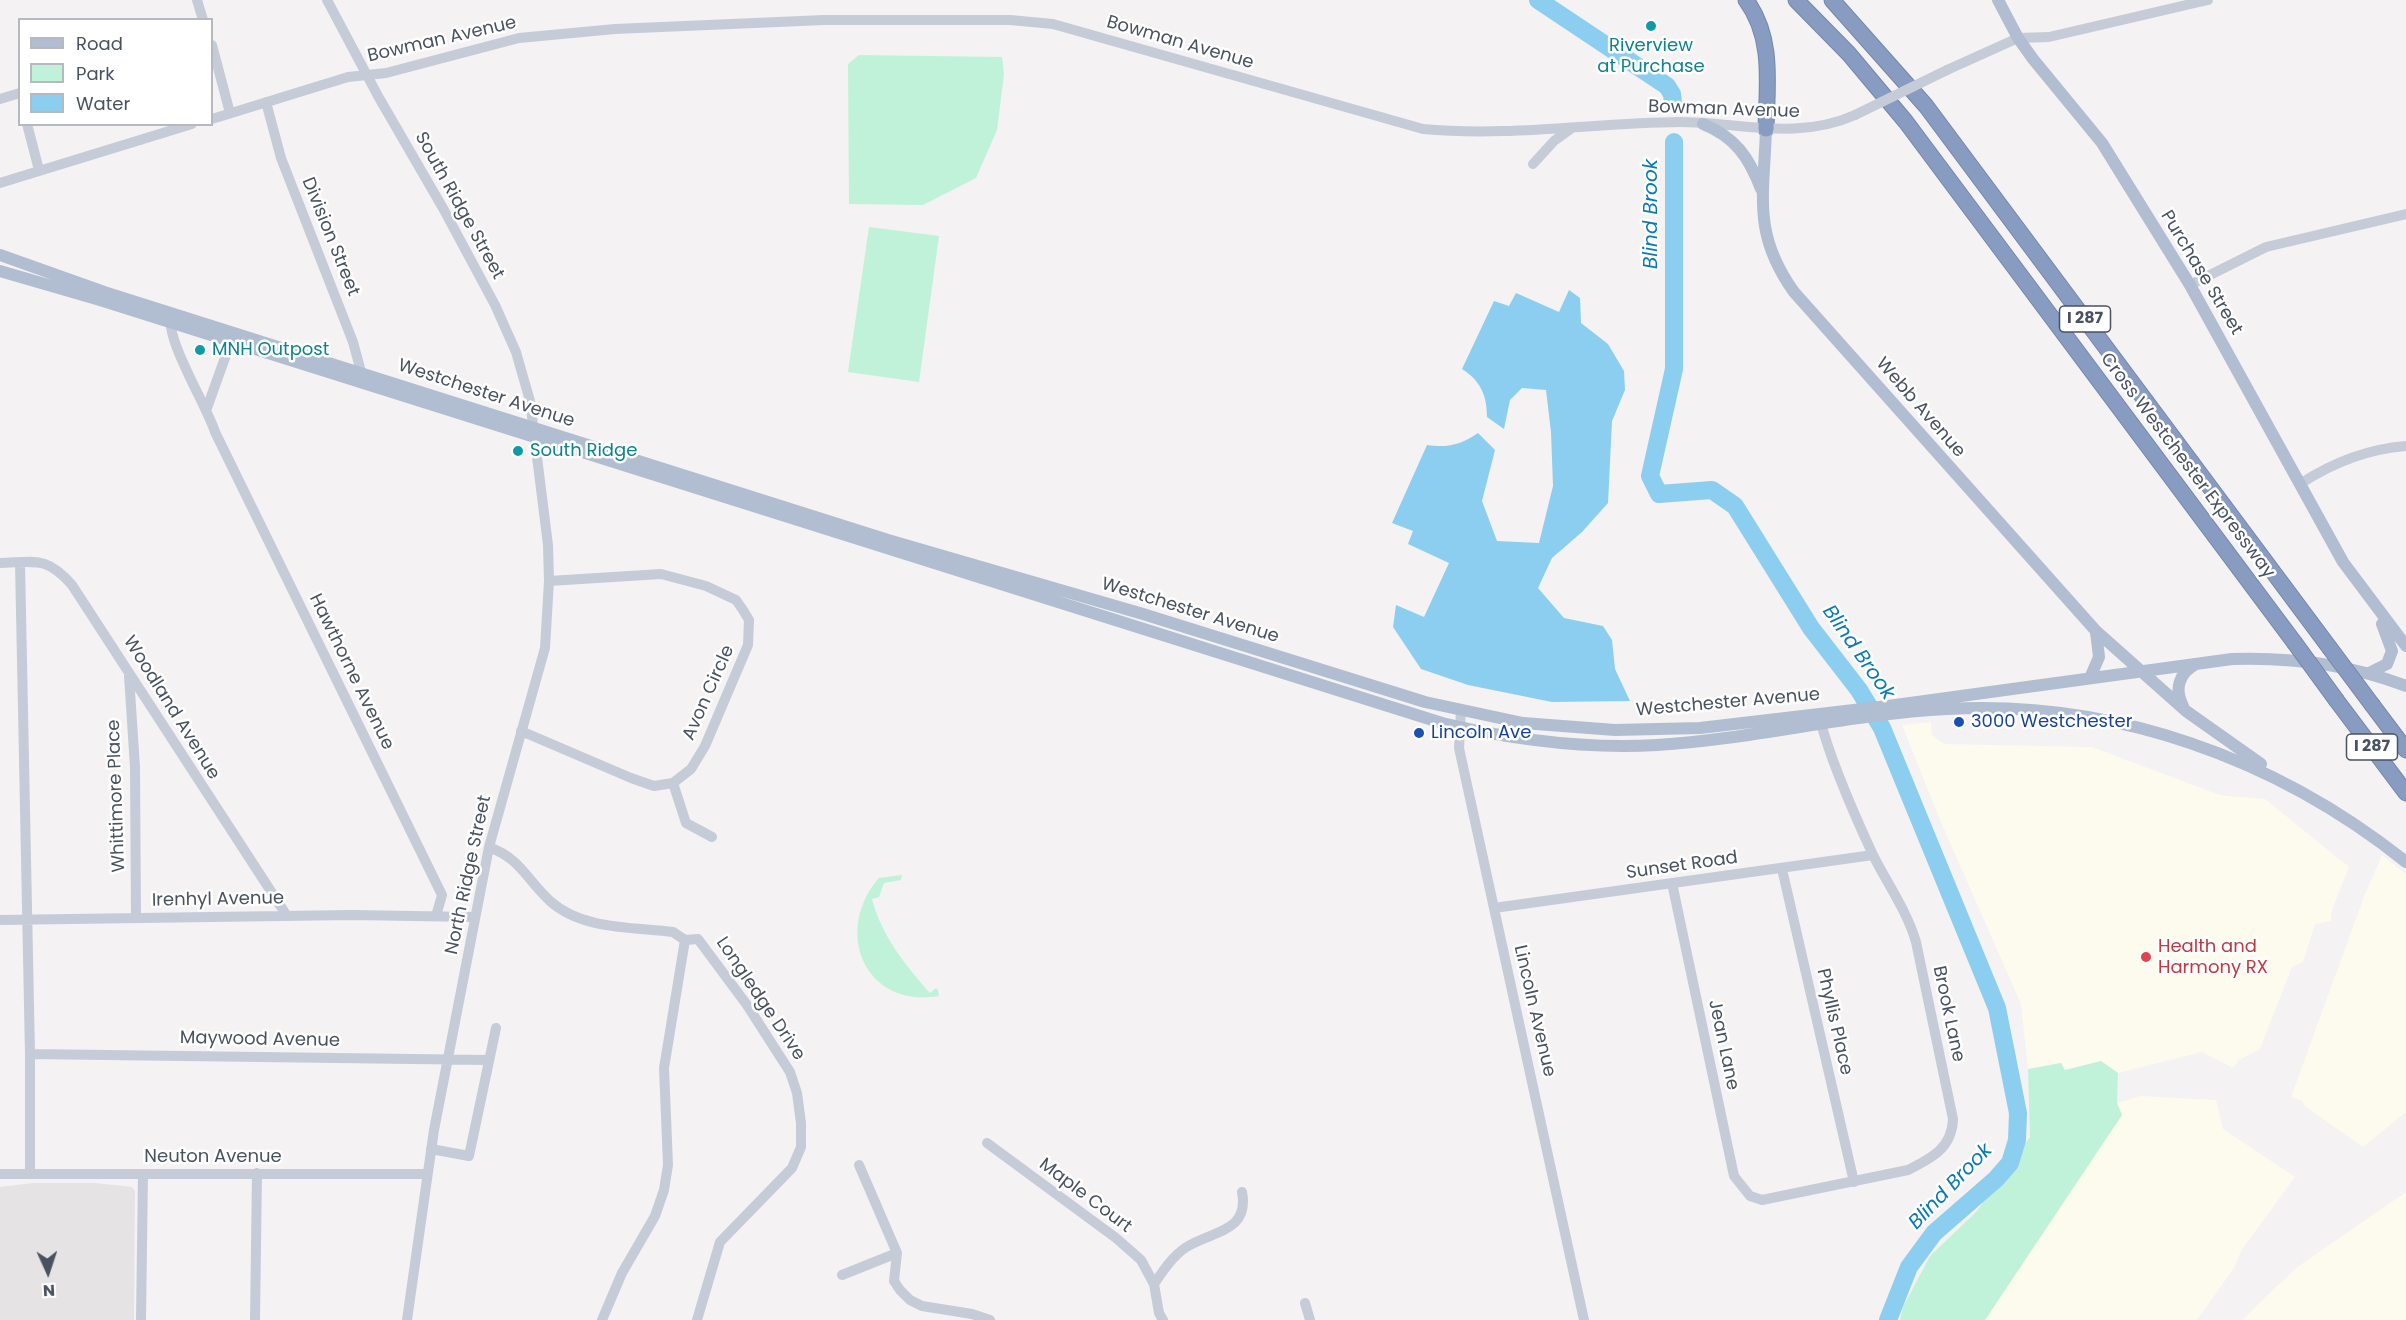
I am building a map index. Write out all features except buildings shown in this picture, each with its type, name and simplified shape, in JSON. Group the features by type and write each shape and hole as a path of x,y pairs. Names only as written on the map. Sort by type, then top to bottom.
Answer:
{"highway":[{"path":"1746,0 1759,21 1766,45 1766,129"},
{"name":"Cross Westchester Expressway","path":"1796,0 1854,61 1906,122 2406,793"},
{"name":"Cross Westchester Expressway","path":"1832,0 1926,106 2406,750"}],"main road":[{"name":"Purchase Street","path":"1998,0 2018,38 2102,143 2190,285 2353,577"},
{"path":"1703,124 1721,131 1745,154 1762,193"},
{"name":"Webb Avenue","path":"1766,129 1762,193 1763,222 1770,252 1794,292 2096,631 2186,711 2291,785"},
{"name":"Westchester Avenue","path":"0,255 231,342 363,379 1408,713 1460,727 1552,743 1623,746 1692,742 1820,719 2232,659 2288,659 2323,662 2369,673 2406,686"},
{"name":"Westchester Avenue","path":"0,271 171,318 221,328 363,379"},
{"name":"Westchester Avenue","path":"534,433 1143,614 1425,702 1543,726 1644,731 1820,719"},
{"path":"2353,577 2406,646"},
{"path":"2353,577 2359,591 2382,624 2391,644 2392,651 2387,664 2369,673"},
{"path":"2090,678 2099,657 2096,631"},
{"path":"2186,711 2179,698 2180,680 2184,672 2200,662"},
{"name":"Westchester Avenue","path":"1891,710 1996,708 2099,719 2167,734 2210,749 2291,785"},
{"path":"2291,785 2357,825 2406,862"}],"street":[{"path":"197,0 202,18"},
{"name":"South Ridge Street","path":"327,0 366,75 495,305 516,352 530,401 534,433"},
{"path":"2018,38 2049,37 2208,0"},
{"name":"Bowman Avenue","path":"213,118 348,77 386,73 507,39 615,29 824,20 1010,20 1053,24 1423,129 1482,133 1681,122 1766,129 1813,129 1855,114 2018,38"},
{"path":"213,49 230,113"},
{"path":"0,99 18,94"},
{"name":"Division Street","path":"266,102 281,158 353,342 363,379"},
{"path":"28,126 39,170"},
{"path":"0,183 185,126"},
{"path":"1533,164 1554,141 1574,127"},
{"path":"2190,285 2266,247 2406,214"},
{"name":"Hawthorne Avenue","path":"171,318 178,350 207,408 219,439 442,895 436,916"},
{"path":"207,408 231,342 221,328"},
{"name":"North Ridge Street","path":"407,1320 431,1149 489,847 544,648 549,581 548,545 534,433"},
{"path":"2300,484 2351,458 2386,448 2406,446"},
{"path":"20,562 30,1054 30,1174"},
{"name":"Woodland Avenue","path":"0,563 49,564 57,568 84,602 287,916"},
{"name":"Avon Circle","path":"549,581 661,574 680,578 725,594 736,600 743,610 748,620 750,634 743,659 705,746 691,769 673,783"},
{"name":"Whittimore Place","path":"129,673 135,767 136,918"},
{"name":"Lincoln Avenue","path":"1461,710 1459,748 1584,1320"},
{"name":"Brook Lane","path":"1762,1200 1908,1170 1929,1160 1944,1148 1952,1129 1948,1089 1913,932 1873,855 1820,719"},
{"path":"520,731 654,786 673,783 686,823 712,837"},
{"name":"Longledge Drive","path":"489,847 516,861 549,901 583,921 673,932 685,940 699,939 778,1050 794,1082 801,1123 801,1147 792,1168 720,1242 697,1320"},
{"name":"Sunset Road","path":"1494,908 1873,855"},
{"name":"Phyllis Place","path":"1782,869 1854,1182"},
{"name":"Jean Lane","path":"1672,883 1734,1176 1750,1196 1762,1200"},
{"path":"436,916 475,917"},
{"name":"Irenhyl Avenue","path":"0,920 436,916"},
{"path":"602,1320 622,1273 655,1216 664,1190 668,1154 664,1068 685,940"},
{"path":"431,1149 469,1156 496,1028"},
{"name":"Maywood Avenue","path":"30,1054 489,1060"},
{"name":"Maple Court","path":"987,1143 1116,1238 1141,1260 1154,1284"},
{"path":"859,1165 897,1254 894,1281 910,1300 922,1306 972,1314 990,1320"},
{"path":"255,1320 257,1173"},
{"name":"Neuton Avenue","path":"0,1174 427,1174"},
{"path":"141,1320 143,1174"},
{"path":"1163,1320 1159,1313 1154,1284 1173,1258 1186,1248 1233,1225 1241,1215 1242,1192"},
{"path":"842,1275 897,1254"},
{"path":"1305,1303 1310,1320"}],"shaded area":[{"path":"1931,722 1932,735 1944,744 2092,747 2220,795 2265,799 2349,867 2332,910 2331,921 2315,924 2303,962 2292,967 2260,1049 2239,1060 2233,1068 2202,1052 2118,1073 2101,1061 2064,1070 2061,1063 2028,1069 2021,1004 1940,820 1902,725"},
{"path":"2382,855 2406,874 2406,1112 2363,1147 2306,1107 2301,1100 2291,1097 2365,894"},
{"path":"2141,1096 2216,1100 2223,1129 2295,1177 2241,1251 2234,1268 2197,1320 1985,1320 2122,1115 2117,1103"},
{"path":"33,1183 95,1183 132,1187 135,1191 134,1320 0,1320 0,1187"},
{"path":"2406,1192 2406,1320 2242,1320 2296,1268"}],"green space":[{"path":"859,55 1002,57 1004,74 997,130 976,178 923,205 849,204 848,64"},
{"path":"869,227 939,236 919,382 848,372"},
{"path":"902,875 901,880 884,883 879,897 872,899 881,925 895,949 930,993 936,988 939,996 913,997 892,990 875,978 864,961 858,942 858,920 865,899 879,878"},
{"path":"2101,1061 2118,1073 2117,1103 2122,1115 1985,1320 1900,1320 1903,1307 1930,1256 1976,1212 2030,1137 2028,1069 2061,1063 2065,1070"}],"water":[{"path":"1569,290 1580,298 1581,323 1608,344 1624,371 1625,390 1612,421 1608,503 1582,532 1552,558 1538,588 1564,618 1603,626 1612,640 1615,669 1630,701 1552,702 1468,685 1421,669 1393,627 1396,605 1424,617 1449,563 1408,544 1413,531 1392,523 1427,445 1454,445 1478,433 1495,450 1482,501 1497,541 1539,543 1553,486 1551,432 1546,390 1522,388 1510,400 1504,429 1487,417 1482,390 1462,369 1494,301 1509,306 1516,293 1559,312"}],"waterway":[{"name":"Blind Brook","path":"1538,0 1667,86 1672,94 1673,103"},
{"name":"Blind Brook","path":"1674,142 1674,369 1650,476 1659,494 1712,490 1735,506 1811,628 1859,690 1882,728 1997,1008 2018,1113 2017,1140 2010,1163 1996,1179 1934,1233 1909,1267 1888,1320"}],"place":[{"name":"Riverview at Purchase","path":"1651,26"},
{"name":"MNH Outpost","path":"200,350"},
{"name":"South Ridge","path":"518,451"},
{"name":"3000 Westchester","path":"1959,722"},
{"name":"Lincoln Ave","path":"1419,733"},
{"name":"Health and Harmony RX","path":"2146,957"}]}
